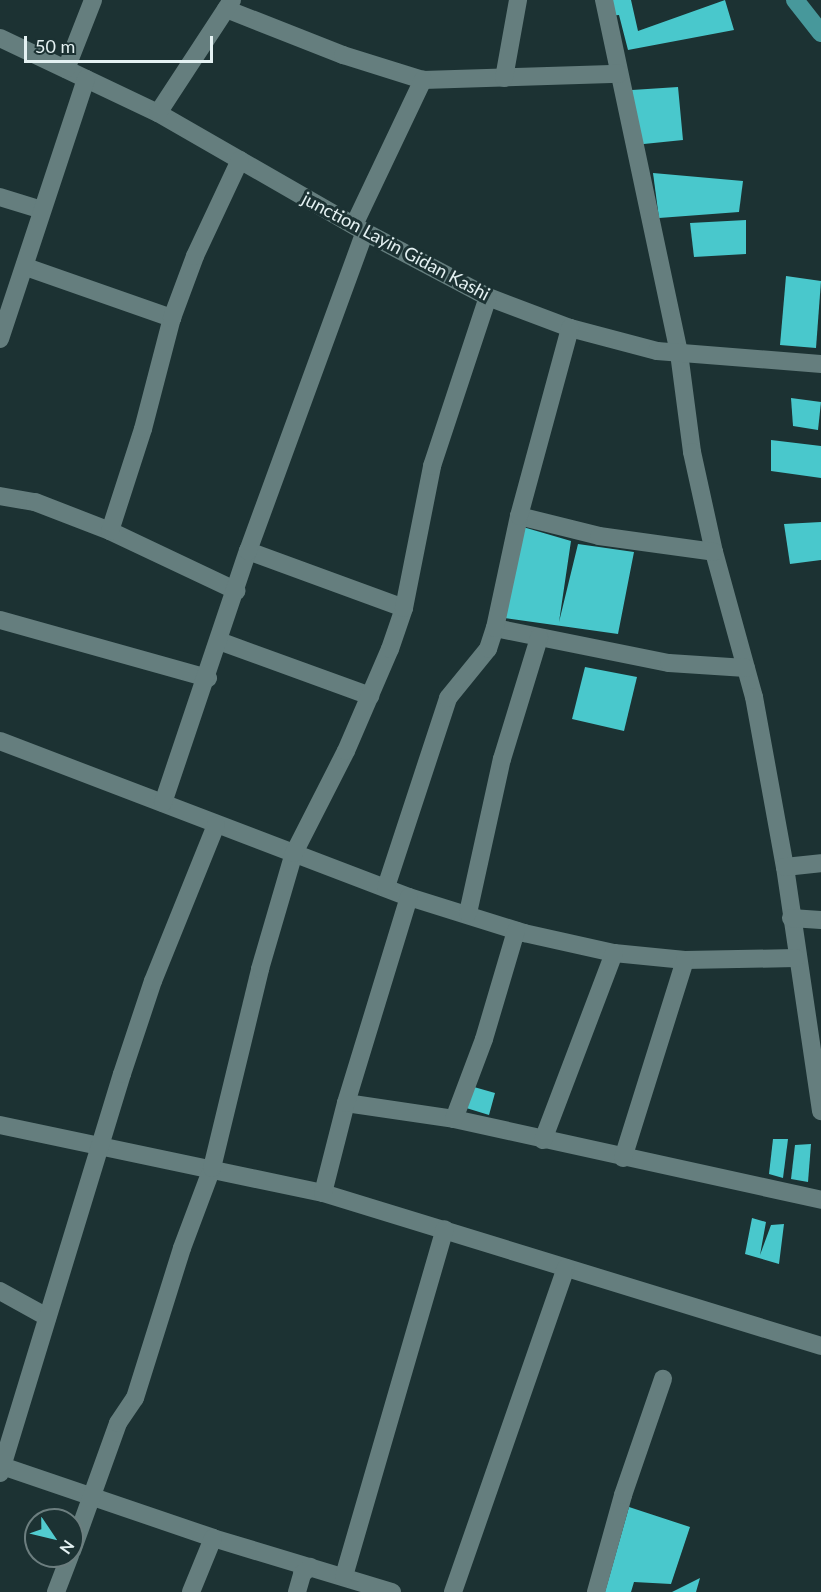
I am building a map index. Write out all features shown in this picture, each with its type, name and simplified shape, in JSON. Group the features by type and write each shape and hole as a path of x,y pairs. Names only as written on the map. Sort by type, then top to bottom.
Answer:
{"main road":[{"path":"795,0 821,33"}],"street":[{"path":"66,69 93,0"},
{"path":"504,78 518,0"},
{"path":"604,0 679,353 692,452 714,552 746,668 785,867 796,958 821,1111"},
{"path":"158,113 229,4 343,55 423,81 619,75"},
{"name":"junction Layin Gidan Kashi","path":"0,38 158,113 360,228 488,297 570,328 679,353 821,364"},
{"path":"1,332 26,267 42,210 86,79"},
{"path":"163,803 208,678 248,551 360,228 423,81"},
{"path":"110,531 143,429 172,318 195,256 240,160"},
{"path":"0,197 42,210"},
{"path":"26,267 172,318"},
{"path":"84,1520 118,1423 135,1398 182,1248 212,1168 260,969 294,853 370,696 404,608 432,466 488,297"},
{"path":"386,887 448,698 488,648 495,628 519,516 570,328"},
{"path":"0,496 35,502 110,531 237,591"},
{"path":"519,516 599,536 714,552"},
{"path":"248,551 404,608"},
{"path":"0,620 208,678"},
{"path":"495,628 669,663 746,668"},
{"path":"468,913 502,759 540,638"},
{"path":"219,641 370,696"},
{"path":"0,741 409,897 468,913 516,931 614,952 685,960 796,958"},
{"path":"216,825 153,981 99,1144 47,1317 4,1441 1,1469 93,1496 213,1538 344,1576 371,1589 392,1592"},
{"path":"785,867 821,863"},
{"path":"323,1193 346,1103 409,897"},
{"path":"791,918 821,920"},
{"path":"454,1119 484,1039 516,931"},
{"path":"543,1140 614,952"},
{"path":"623,1158 685,960"},
{"path":"346,1103 454,1119 821,1200"},
{"path":"0,1125 99,1144 323,1193 821,1346"},
{"path":"344,1576 445,1229"},
{"path":"453,1592 566,1268"},
{"path":"0,1291 47,1317"},
{"path":"596,1592 623,1495 663,1379"},
{"path":"191,1592 213,1538"},
{"path":"297,1592 302,1574 310,1567"},
{"path":"56,1592 65,1568"}],"building":[{"path":"604,0 631,0 638,31 725,0 734,30 628,50 619,15 607,16"},
{"path":"678,87 683,140 634,145 632,90"},
{"path":"653,173 743,181 739,212 659,218"},
{"path":"746,220 746,254 694,257 690,223"},
{"path":"786,276 821,281 816,348 780,345"},
{"path":"791,398 821,402 818,430 793,426"},
{"path":"771,440 821,446 821,478 771,471"},
{"path":"821,522 821,560 790,564 784,524"},
{"path":"523,527 571,541 559,622 578,544 634,552 618,634 497,617"},
{"path":"585,667 637,677 624,731 572,719"},
{"path":"467,1085 495,1093 489,1115 463,1107"},
{"path":"773,1139 788,1139 783,1178 769,1174"},
{"path":"811,1144 808,1182 791,1179 795,1145"},
{"path":"752,1218 766,1222 760,1255 771,1225 784,1224 779,1264 745,1254"},
{"path":"629,1507 690,1527 671,1584 634,1582 631,1592 605,1592"},
{"path":"700,1578 696,1592 672,1592"}]}
